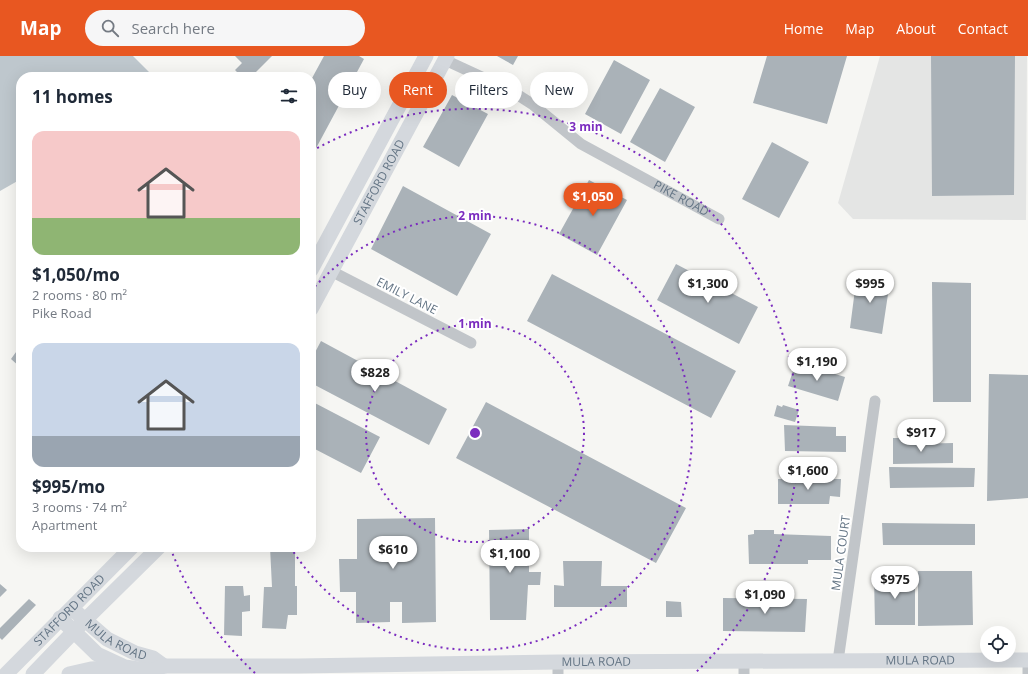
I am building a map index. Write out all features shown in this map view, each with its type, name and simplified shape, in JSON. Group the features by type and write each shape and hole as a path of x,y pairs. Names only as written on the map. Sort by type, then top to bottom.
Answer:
{"street":[{"name":"STAFFORD ROAD","path":"316,260 426,56"},
{"name":"STAFFORD ROAD","path":"316,300 443,57"},
{"name":"PIKE ROAD","path":"443,57 510,90 532,104 581,144 719,219"},
{"path":"342,211 358,221"},
{"name":"EMILY LANE","path":"331,271 471,343"},
{"name":"MULA COURT","path":"838,660 875,401"},
{"name":"STAFFORD ROAD","path":"6,674 127,552"},
{"name":"STAFFORD ROAD","path":"33,674 154,552"},
{"name":"MULA ROAD","path":"71,607 107,639 135,653 153,658 164,666"},
{"name":"MULA ROAD","path":"60,618 97,654 125,667 151,671 164,666 298,670 744,668 838,660 1028,660"},
{"path":"1028,660 1028,674"},
{"path":"69,674 91,669 125,667"}],"shaded area":[{"path":"0,56 133,56 149,72 16,72 16,182 0,191"},
{"path":"880,56 1027,56 1026,220 853,219 838,203"}],"building":[{"path":"235,56 272,56 256,72 237,72 235,70 242,63"},
{"path":"324,56 359,56 364,59 357,72 328,72 328,108 338,108 316,148 316,72"},
{"path":"497,56 518,56 513,65"},
{"path":"767,56 847,56 827,124 753,103"},
{"path":"931,56 1015,56 1014,195 932,196"},
{"path":"614,60 650,80 621,134 585,114"},
{"path":"660,88 695,107 665,162 630,142"},
{"path":"452,95 455,97 455,108 477,108 488,114 459,167 423,147 445,108 447,108 447,104"},
{"path":"772,142 809,162 779,218 742,199"},
{"path":"589,180 627,200 597,255 559,234"},
{"path":"403,186 491,234 457,296 371,249"},
{"path":"676,264 758,307 739,344 657,300"},
{"path":"552,274 736,371 711,418 527,321"},
{"path":"857,274 890,281 882,334 850,328"},
{"path":"932,282 971,283 971,402 933,402"},
{"path":"321,341 447,409 429,445 316,386 316,350"},
{"path":"16,352 16,364 11,359"},
{"path":"796,362 845,377 838,401 788,386"},
{"path":"989,374 1028,375 1028,498 987,501"},
{"path":"486,402 686,508 656,563 456,458"},
{"path":"316,404 380,437 361,473 316,450"},
{"path":"777,405 782,407 783,405 799,410 795,422 774,416"},
{"path":"784,425 836,427 836,436 846,436 846,452 785,451"},
{"path":"893,438 911,438 911,444 953,443 953,463 893,464"},
{"path":"889,467 975,468 974,487 890,488"},
{"path":"778,479 841,479 840,497 830,496 829,504 778,504"},
{"path":"435,518 436,622 402,623 402,602 390,602 390,622 356,623 356,592 340,592 339,559 357,559 357,519"},
{"path":"882,523 975,524 975,545 883,545"},
{"path":"529,529 529,572 541,572 540,585 528,585 526,620 490,620 489,530"},
{"path":"754,530 774,530 774,534 831,536 831,560 808,560 808,564 749,564 748,535 754,534"},
{"path":"270,552 295,552 297,615 288,615 286,629 262,628 264,587 272,587"},
{"path":"563,561 602,561 601,586 627,586 627,607 554,607 554,585 564,586"},
{"path":"918,571 972,571 973,625 918,626"},
{"path":"915,574 915,625 875,625 874,576"},
{"path":"0,584 7,590 0,597"},
{"path":"225,586 243,586 244,596 250,595 250,611 242,612 242,636 224,635"},
{"path":"723,598 807,599 805,632 723,631"},
{"path":"29,599 36,605 2,640 0,638 0,628"},
{"path":"666,601 681,602 682,617 666,617"}]}
